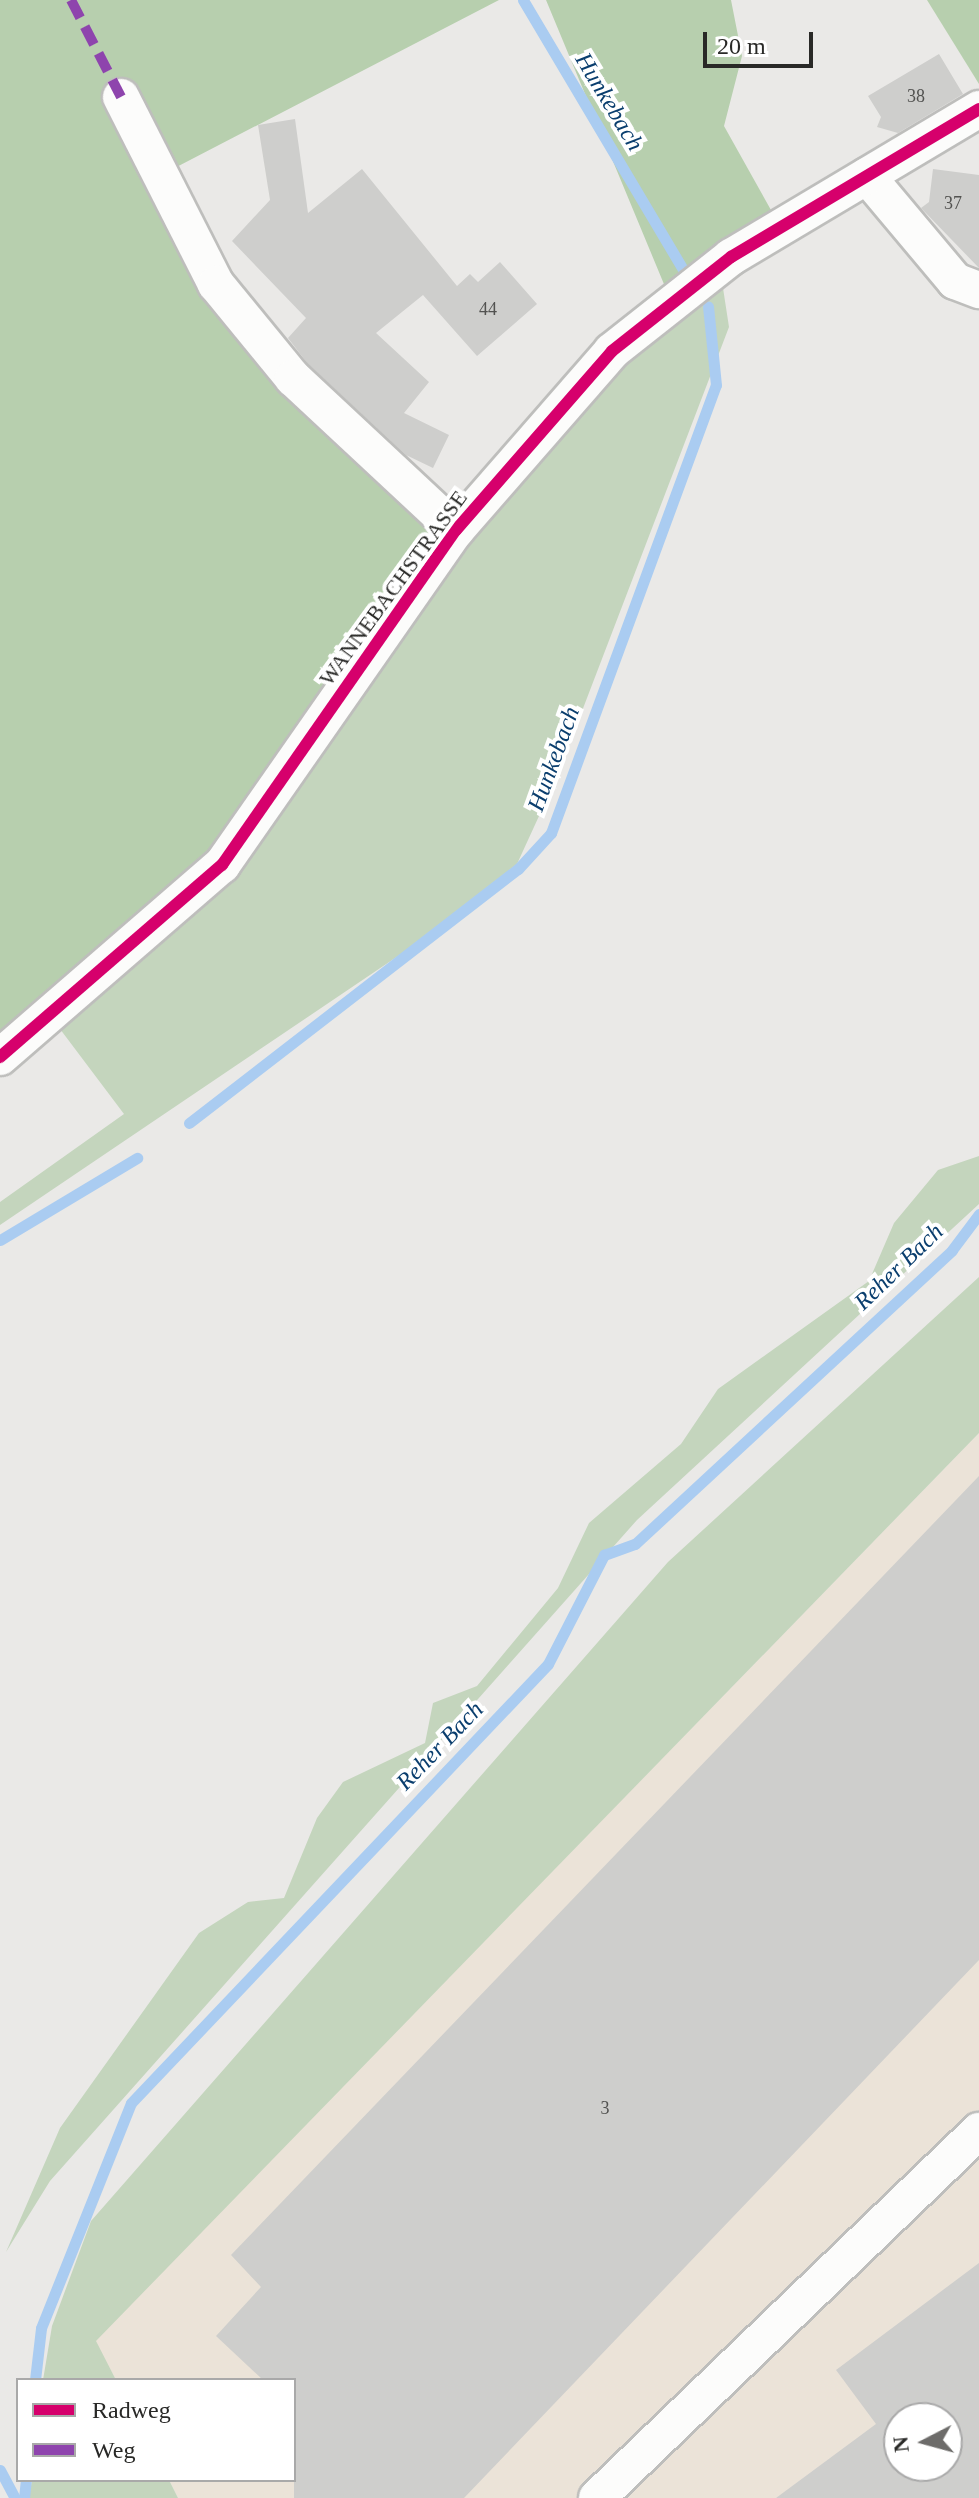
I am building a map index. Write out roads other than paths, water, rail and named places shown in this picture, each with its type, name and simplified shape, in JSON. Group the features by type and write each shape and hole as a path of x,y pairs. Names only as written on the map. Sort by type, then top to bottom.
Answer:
{"street":[{"path":"121,97 216,284 293,378 456,530"},
{"name":"WANNEBACHSTRASSE","path":"0,1057 222,865 456,530 612,351 731,257 979,109"},
{"path":"867,176 955,281 979,290"},
{"path":"597,2498 979,2131"}],"waterway":[{"name":"Hunkebach","path":"523,0 682,268"},
{"name":"Hunkebach","path":"189,1123 518,869 551,833 716,385 708,306"},
{"name":"Hunkebach","path":"0,1240 137,1158"},
{"name":"Reher Bach","path":"35,2378 41,2328 131,2103 548,1664 604,1555 635,1544 952,1250 979,1214"},
{"name":"Hunkebach","path":"0,2470 15,2498"},
{"name":"Reher Bach","path":"24,2498 26,2482"}]}
